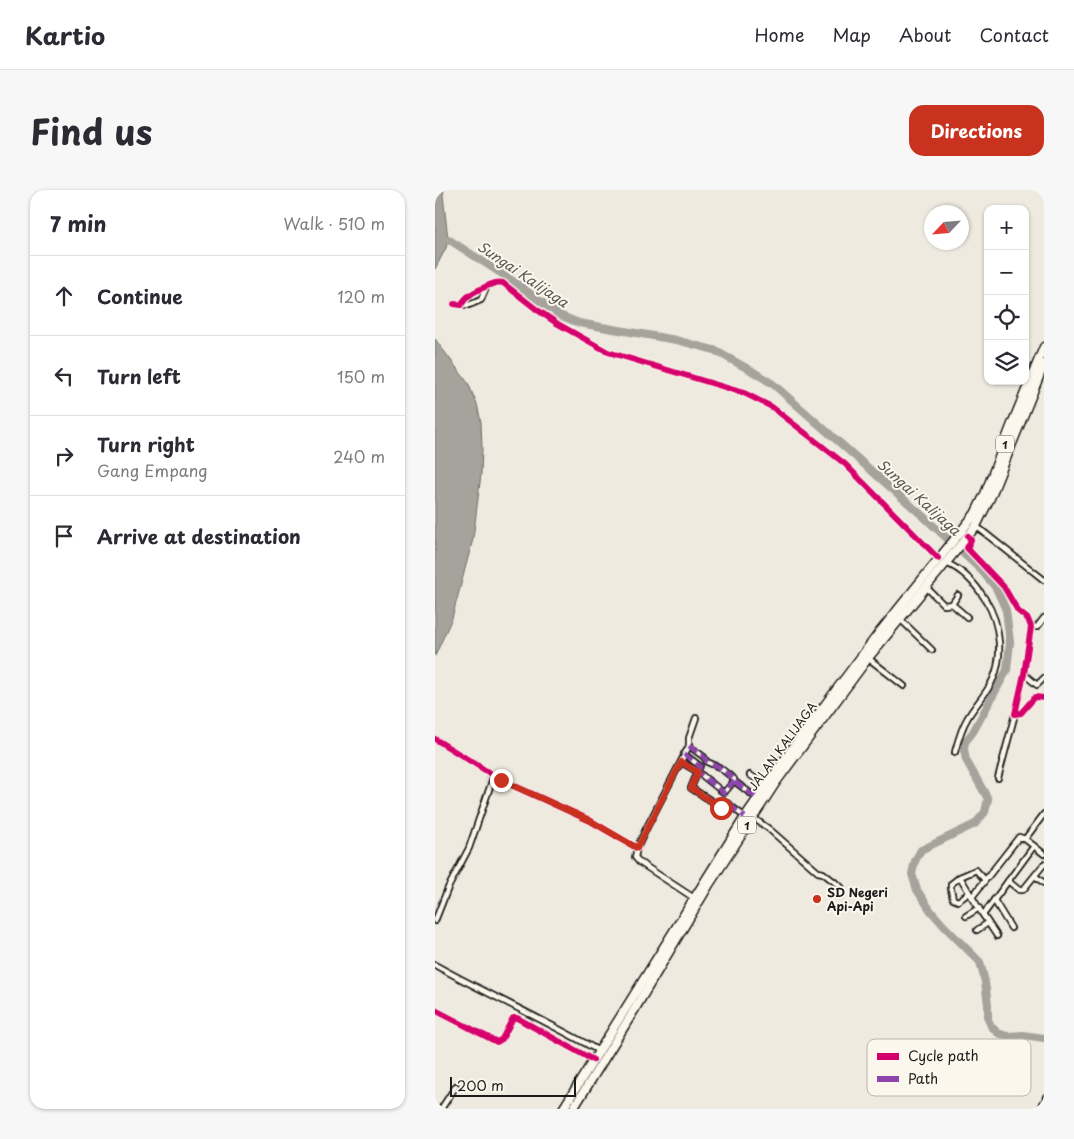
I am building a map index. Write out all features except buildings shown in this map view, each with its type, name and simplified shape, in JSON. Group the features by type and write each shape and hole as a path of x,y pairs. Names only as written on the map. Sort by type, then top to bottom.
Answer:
{"highway":[{"name":"JALAN KALIJAGA","path":"563,1109 630,1018 758,799 857,661 939,557 970,521 985,494 1044,347"},
{"name":"1","path":"966,539 976,526 991,496 1044,364"},
{"name":"JALAN KALIJAGA","path":"573,1109 593,1060 694,898 748,817 899,618 966,539"}],"street":[{"path":"461,305 469,295 480,288 503,282 535,309 608,352 744,393 772,406 845,464 939,557"},
{"path":"454,304 469,305 481,300 487,286"},
{"path":"976,526 1044,580"},
{"path":"966,539 971,540 967,548 1005,588 1018,611 1028,619 1031,627 1024,674 998,778"},
{"path":"947,562 963,572 984,598 993,616 999,644 998,659 992,681 967,719 955,752"},
{"path":"925,586 944,605 952,604 967,617"},
{"path":"952,604 958,594"},
{"path":"899,618 932,650"},
{"path":"1031,627 1037,627 1044,618"},
{"path":"868,658 904,686"},
{"path":"1024,674 1037,685 1044,678"},
{"path":"1015,714 1021,713 1035,697 1044,698"},
{"path":"694,898 639,862 635,857 637,848 689,746 689,738 696,718"},
{"path":"435,739 494,775 547,802 589,820 637,848"},
{"path":"689,746 704,757 707,762 719,767 758,799"},
{"path":"684,754 700,765 691,788 721,807 727,803 769,829 819,872 841,886"},
{"path":"681,762 698,772 724,793 734,781"},
{"path":"435,921 469,848 494,775"},
{"path":"750,775 767,786"},
{"path":"1025,839 1044,814"},
{"path":"985,880 976,870 960,877 951,886 954,900 970,895 985,880 1018,838 1025,839 1044,854"},
{"path":"983,915 1034,846"},
{"path":"1008,881 1022,891 1044,864"},
{"path":"1035,876 1044,883"},
{"path":"960,877 997,936"},
{"path":"995,900 1011,928"},
{"path":"966,916 979,908"},
{"path":"977,930 989,923"},
{"path":"435,965 512,1006 559,1028 599,1051"},
{"path":"435,1010 497,1042 502,1039 513,1018 517,1018 593,1060"},
{"path":"441,1109 456,1086"}],"shaded area":[{"path":"435,190 444,190 448,239 446,248 435,269"},
{"path":"435,339 468,383 477,404 481,422 482,448 481,474 473,539 452,618 435,656"}],"waterway":[{"name":"Sungai Kalijaga","path":"448,239 516,283 559,315 579,323 676,340 714,350 773,384 924,517 981,570 996,588 1006,610 1010,642 1007,670 973,732 965,742 964,749 966,760 988,799 985,812 975,824 921,850 915,861 912,874 917,890 931,911 980,962 985,982 988,1019 991,1026 998,1033 1007,1036 1023,1035 1044,1038"}],"railway":[{"path":"1038,1109 1044,1095"}],"marked path":[{"path":"689,746 704,757 707,762 719,767 758,799"},
{"path":"684,754 700,766 691,788 721,807 727,803 745,817"},
{"path":"681,762 698,772 724,793 734,781"}],"cycle path":[{"path":"454,304 461,305 469,295 476,291 498,282 503,283 558,324 608,352 744,393 772,407 845,464 938,558"},
{"path":"968,536 971,540 967,548 1004,587 1018,611 1028,619 1031,627 1024,674 1015,714 1021,713 1035,697 1044,698"},
{"path":"435,739 501,780 589,820 637,848"},
{"path":"435,1010 497,1042 502,1039 513,1018 517,1018 593,1060"}],"place":[{"name":"SD Negeri Api-Api","path":"817,899"}],"route":[{"path":"501,780 589,820 637,848 681,762 698,772 691,788 721,808"}]}
